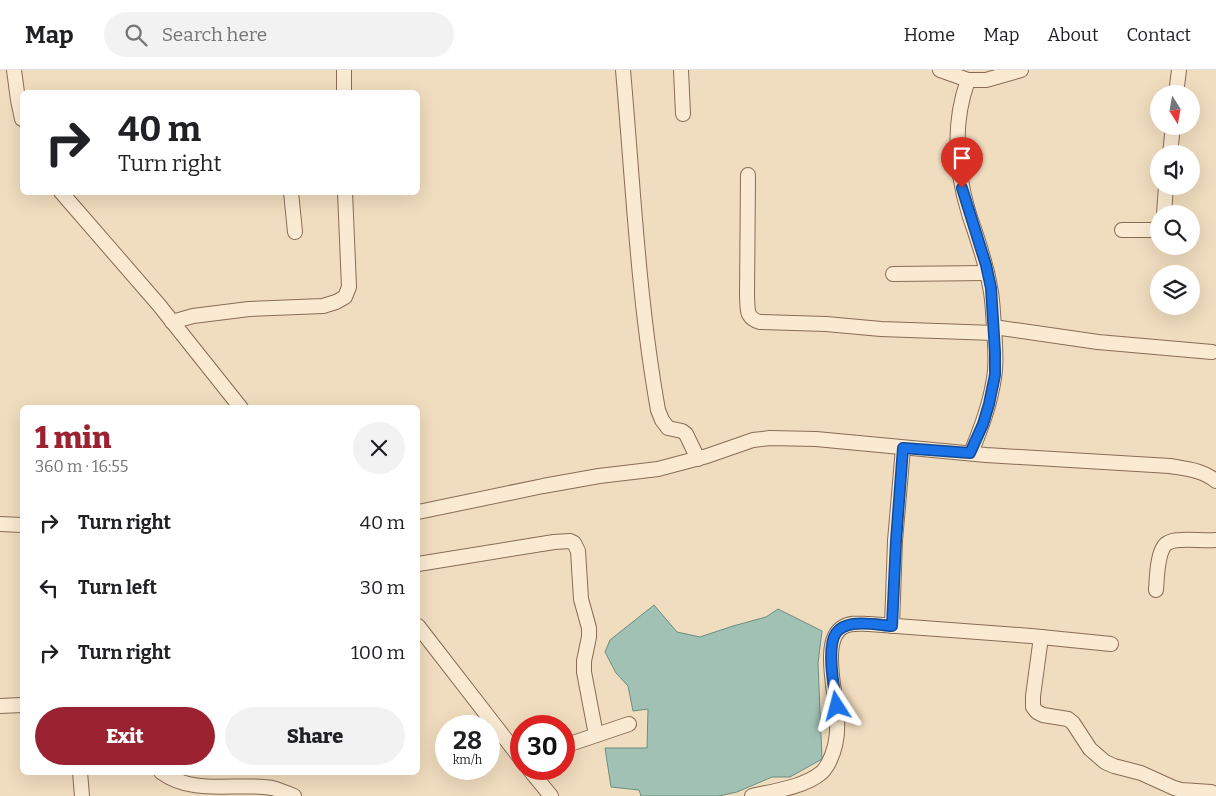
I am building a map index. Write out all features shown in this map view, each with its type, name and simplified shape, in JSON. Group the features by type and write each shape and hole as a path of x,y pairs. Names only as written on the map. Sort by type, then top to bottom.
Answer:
{"street":[{"path":"14,70 20,110"},
{"path":"344,70 344,90"},
{"path":"623,70 646,327 658,410 668,428 682,431 686,434 698,459"},
{"path":"681,70 683,114"},
{"path":"940,70 965,79 986,80 1021,70"},
{"path":"1177,85 1179,70"},
{"path":"965,79 958,135 958,161 962,188 991,288 995,375 983,424 970,453"},
{"path":"748,175 748,313 750,318 760,322 826,324 881,329 994,330 1212,352"},
{"path":"64,195 159,305 239,405"},
{"path":"292,195 295,232"},
{"path":"172,322 193,316 249,309 323,306 345,297 350,287 345,195"},
{"path":"1122,230 1150,230"},
{"path":"893,274 988,273"},
{"path":"420,512 543,486 599,476 658,469 698,459 753,440 770,438 816,439 903,448 1170,466 1208,474 1216,481"},
{"path":"892,626 903,448"},
{"path":"0,524 20,525"},
{"path":"1156,590 1158,565 1165,545 1171,541 1181,540 1216,540"},
{"path":"420,564 554,542 574,543 578,551 580,567 581,599 589,628 584,672 596,735"},
{"path":"752,796 806,782 823,772 832,756 838,720 832,669 832,649 837,632 844,626 854,623 1111,644"},
{"path":"420,629 510,744"},
{"path":"1041,637 1033,696 1033,707 1036,712 1068,719 1073,723 1090,749 1105,762 1141,773 1174,788 1216,794"},
{"path":"0,706 20,705"},
{"path":"575,742 629,724"},
{"path":"80,775 82,796"},
{"path":"165,775 173,781 225,792 273,788 294,796"},
{"path":"538,780 551,796"}],"shaded area":[{"path":"654,605 677,632 700,637 766,617 778,609 822,631 818,663 822,759 790,777 772,777 737,792 719,796 641,796 639,790 611,787 605,748 647,748 648,709 633,711 628,686 616,673 605,652 610,640"}],"route":[{"path":"837,706 832,669 832,649 837,632 844,626 854,623 892,626 903,448 970,453 983,424 989,404 995,375 994,317 991,288 986,265 962,188"}]}
